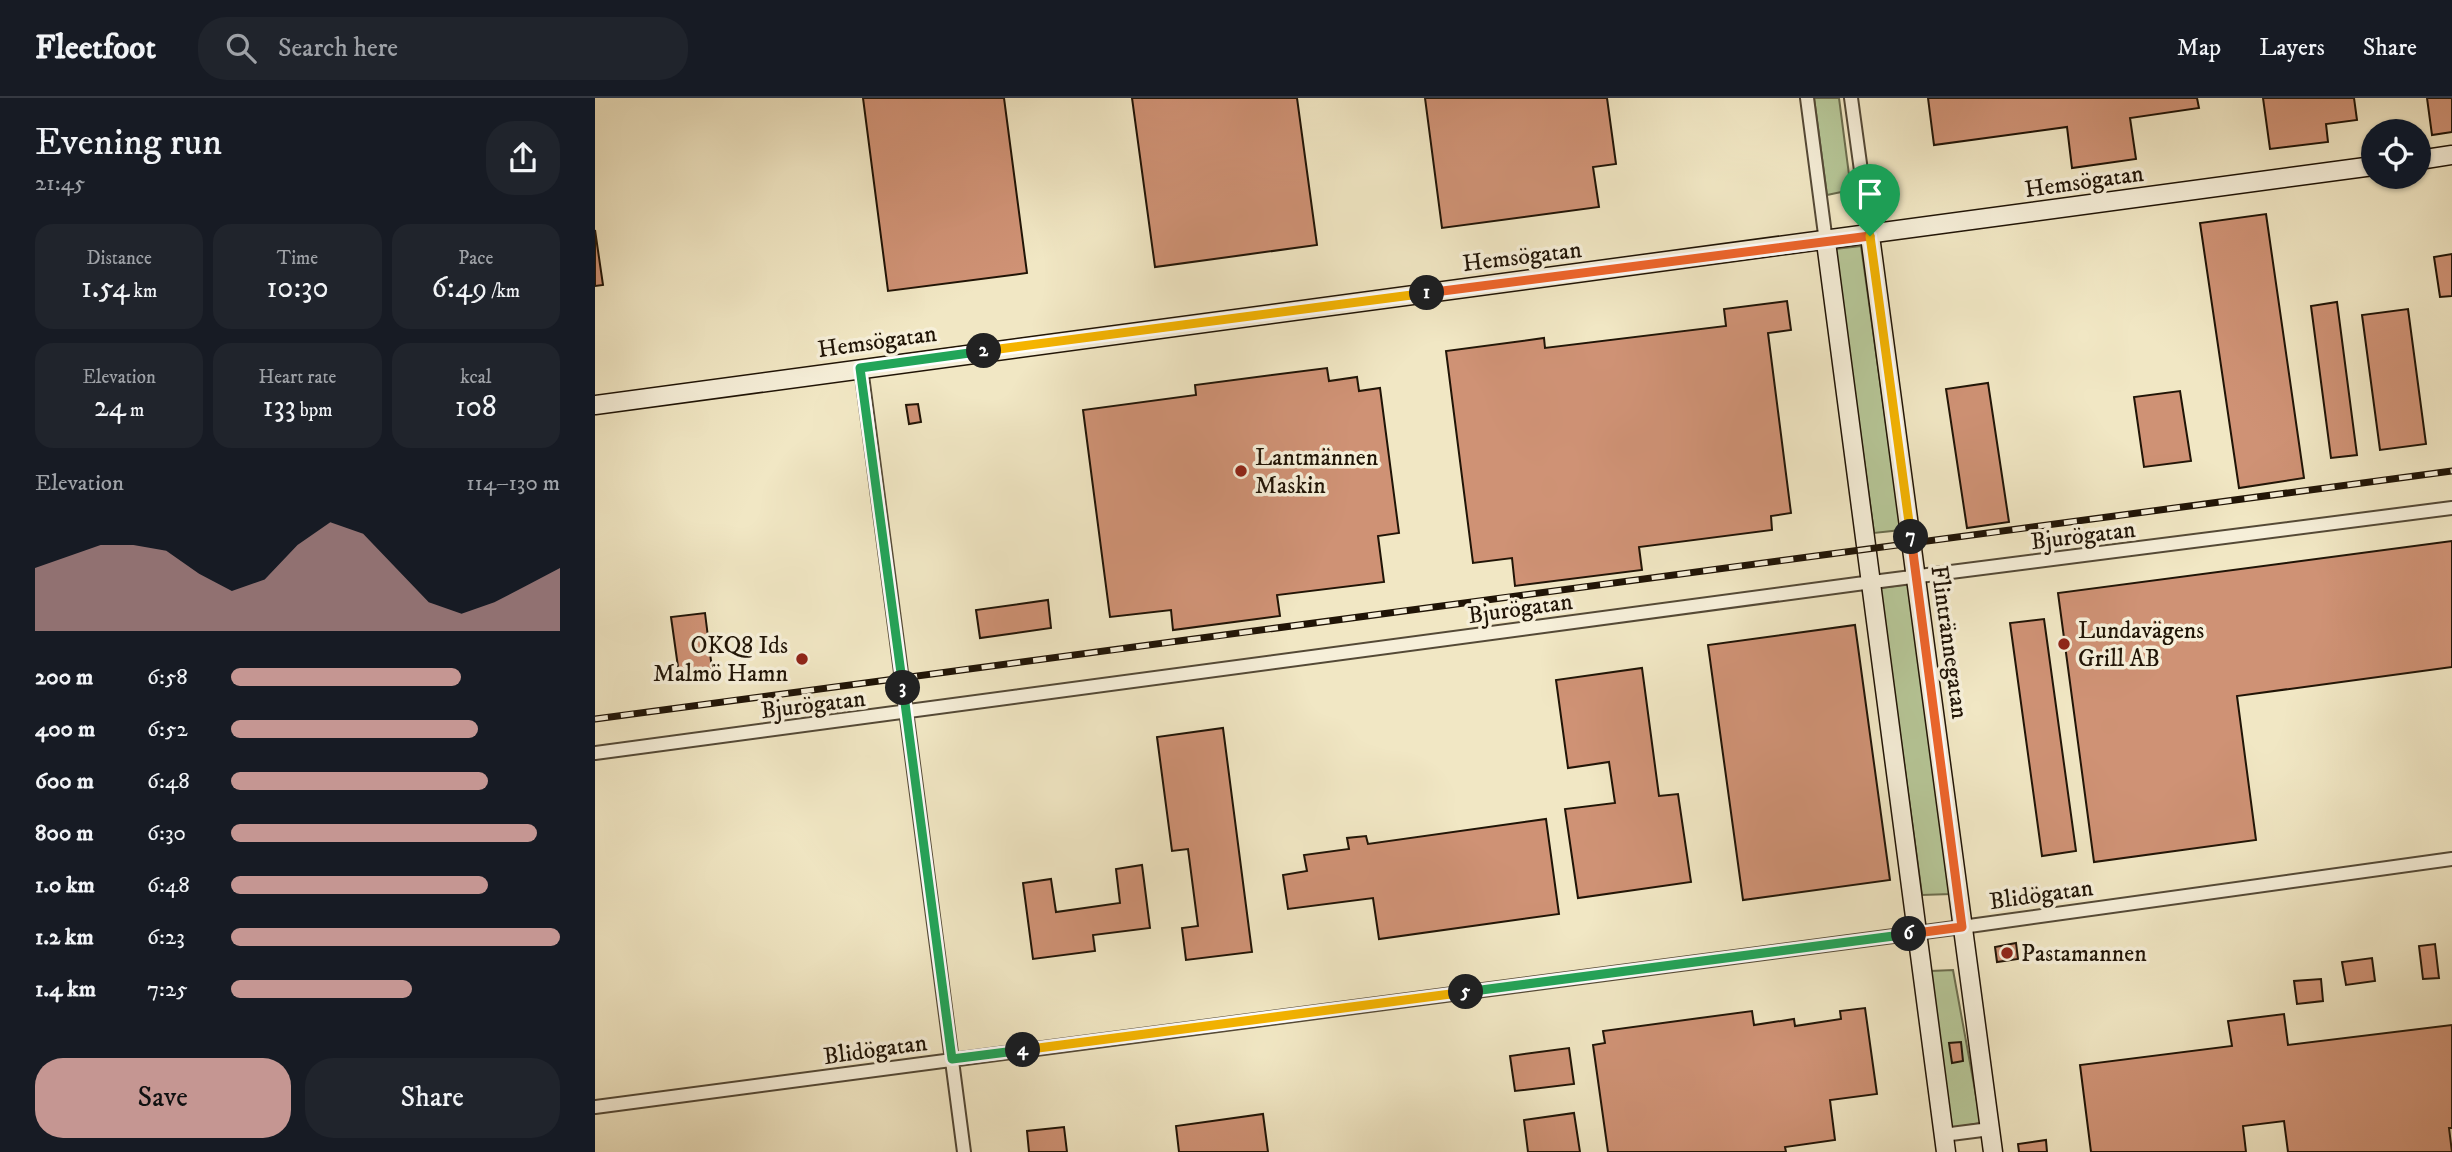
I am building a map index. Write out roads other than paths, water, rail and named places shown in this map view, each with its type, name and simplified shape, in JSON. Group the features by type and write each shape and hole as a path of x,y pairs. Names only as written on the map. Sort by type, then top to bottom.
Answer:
{"street":[{"path":"1807,98 1873,582 1945,1144 1990,1129"},
{"name":"Flintrännegatan","path":"1851,98 1993,1152"},
{"path":"2431,158 2452,155"},
{"name":"Hemsögatan","path":"595,405 1826,242 2361,168"},
{"path":"860,368 964,1152"},
{"name":"Bjurögatan","path":"595,753 1873,582 2452,508"},
{"name":"Blidögatan","path":"595,1107 1962,927 2452,859"}],"railway":[{"path":"595,719 2452,471"}],"place":[{"name":"Lantmännen Maskin","path":"1241,471"},
{"name":"Lundavägens Grill AB","path":"2064,644"},
{"name":"OKQ8 Ids Malmö Hamn","path":"802,659"},
{"name":"Pastamannen","path":"2007,953"}]}
